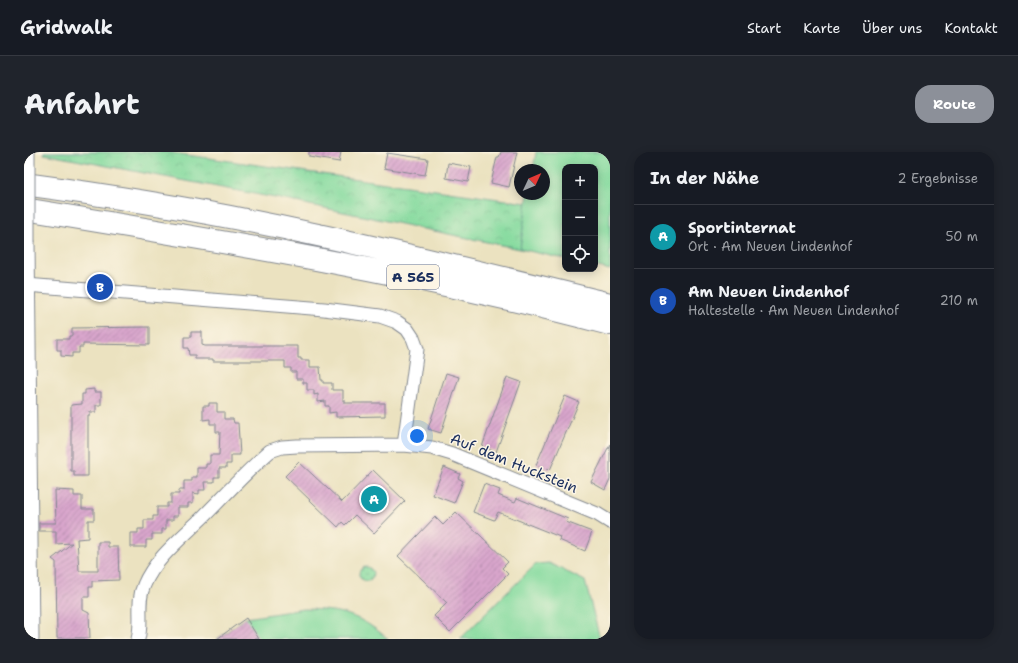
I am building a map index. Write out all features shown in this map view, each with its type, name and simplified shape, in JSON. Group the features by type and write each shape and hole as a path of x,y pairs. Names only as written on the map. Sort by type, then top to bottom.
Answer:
{"highway":[{"name":"A 565","path":"24,167 210,214 312,233 416,256 610,304"},
{"name":"A 565","path":"24,209 214,239 348,264 490,295 610,324"}],"main road":[{"path":"24,167 26,285 26,506 29,639"}],"street":[{"path":"26,285 324,309 380,316 397,322 407,329 417,348 404,445"},
{"name":"Auf dem Huckstein","path":"138,639 140,633 139,602 143,586 149,574 171,548 254,466 270,451 282,447 404,445 432,448 452,454 597,514 610,522"}],"green space":[{"path":"44,152 166,152 527,203 520,249 286,200 44,154"},
{"path":"536,152 610,152 610,270 598,267 598,164 562,164 562,258 520,249 527,200 550,200 550,164 534,164"},
{"path":"549,563 585,581 600,639 460,639 536,564"},
{"path":"363,567 369,567 373,571 373,577 369,581 363,581 359,577 359,571"},
{"path":"304,609 339,612 349,615 368,624 388,639 217,639 246,618"}],"building":[{"path":"309,152 341,152 339,162 309,157"},
{"path":"501,152 517,152 509,187 491,183 497,157 499,157"},
{"path":"387,153 428,159 425,175 384,168"},
{"path":"448,163 471,167 468,182 446,178"},
{"path":"149,327 149,345 83,344 83,347 79,347 79,353 72,353 72,357 61,356 61,350 57,350 57,339 69,339 69,336 72,336 72,328"},
{"path":"191,332 202,332 202,345 205,346 298,346 298,358 301,358 301,360 310,360 310,367 320,367 321,380 323,380 323,383 332,383 332,390 343,390 343,400 345,400 345,403 385,403 385,416 336,417 336,412 329,413 329,406 325,406 325,401 318,402 318,394 314,395 314,390 307,390 307,383 303,383 303,379 296,379 296,372 291,372 291,368 285,368 285,361 213,361 213,359 195,359 195,355 189,355 188,348 184,348 184,337 191,337"},
{"path":"446,373 459,377 441,433 428,429"},
{"path":"507,377 521,382 496,452 482,447"},
{"path":"94,389 94,392 101,392 101,405 96,405 96,412 90,412 90,416 88,416 88,476 74,476 74,471 71,471 71,405 82,404 82,394 85,394 85,390"},
{"path":"565,396 579,402 550,470 536,465"},
{"path":"209,403 217,403 217,412 224,412 224,419 233,419 234,423 238,423 240,455 231,455 231,464 226,464 226,468 219,468 219,477 214,477 214,482 204,482 205,490 199,490 199,494 193,493 193,503 188,503 188,507 178,507 178,516 173,516 173,520 166,520 166,529 162,529 162,534 152,534 152,540 146,540 146,547 131,547 131,533 138,533 138,529 144,529 144,520 153,520 153,516 157,516 157,507 167,507 167,503 171,503 171,494 179,494 179,490 184,490 184,481 192,481 192,477 197,477 197,468 206,468 206,464 210,464 210,455 219,455 220,432 216,432 216,424 210,424 210,419 203,420 203,406 209,406"},
{"path":"610,444 610,479 605,490 591,482"},
{"path":"299,462 342,502 373,470 405,501 374,533 355,515 345,525 342,522 338,527 285,476"},
{"path":"444,467 460,474 458,478 463,481 454,503 433,495"},
{"path":"484,484 500,490 498,495 515,502 517,498 568,519 566,522 592,532 585,551 559,540 560,537 498,512 494,520 473,512"},
{"path":"55,490 74,491 74,496 82,496 82,509 94,509 94,520 88,520 88,538 77,539 79,571 98,571 98,542 108,542 108,547 118,547 119,580 92,581 92,587 89,587 89,597 83,597 83,610 89,613 90,638 57,638 56,562 52,559 72,543 56,544 56,531 39,531 39,523 56,523"},
{"path":"456,512 508,562 502,568 508,574 450,632 434,616 447,603 398,556 435,517 443,525"},
{"path":"246,618 259,639 217,639 232,628"}],"place":[{"name":"Am Neuen Lindenhof","path":"100,287"},
{"name":"Sportinternat","path":"374,499"}]}
